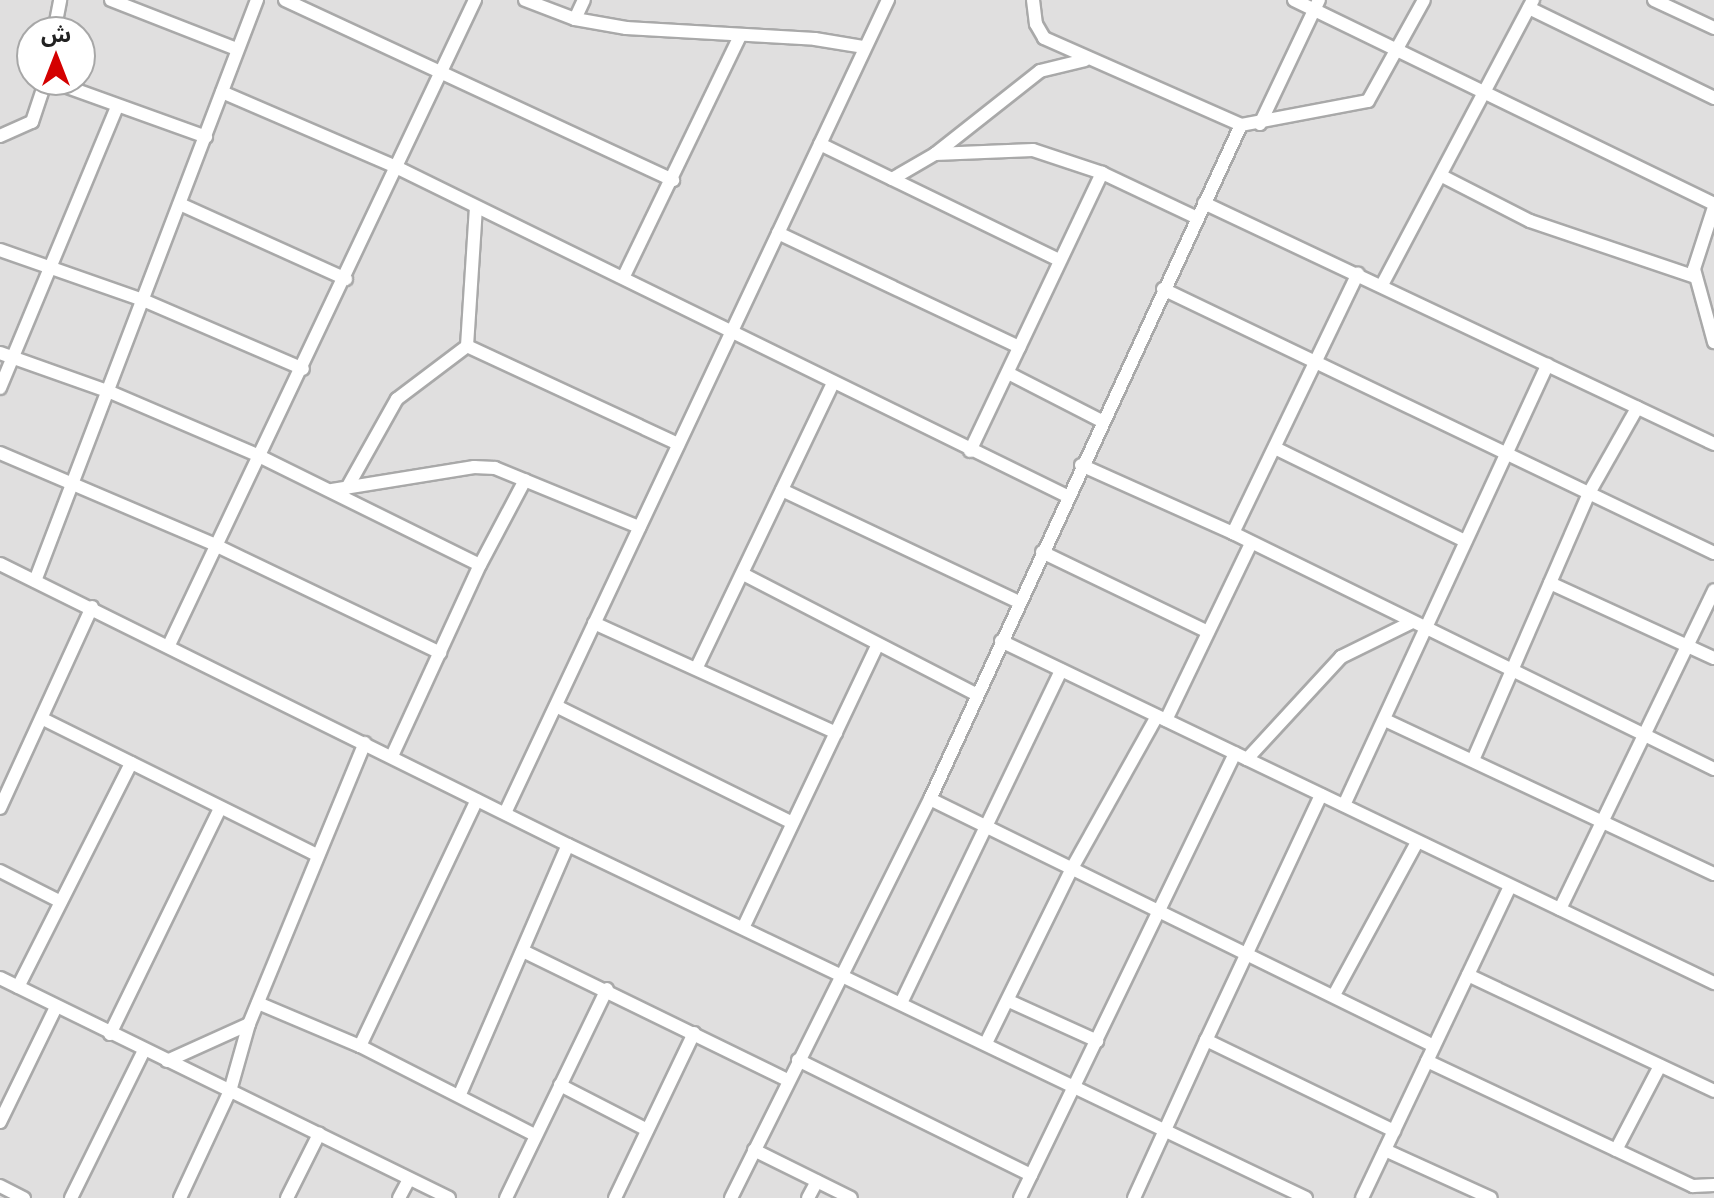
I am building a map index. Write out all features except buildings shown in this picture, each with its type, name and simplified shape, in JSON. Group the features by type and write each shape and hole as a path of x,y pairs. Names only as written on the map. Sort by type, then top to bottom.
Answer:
{"street":[{"path":"111,0 148,6 237,49"},
{"path":"35,581 76,483 257,0"},
{"path":"285,0 673,180"},
{"path":"169,645 213,544 303,369 475,0"},
{"path":"525,0 575,19 626,28 815,39 864,47"},
{"path":"575,19 584,0"},
{"path":"505,813 888,0"},
{"path":"1033,0 1038,32 1085,60 1241,125 1260,124 1368,101 1398,53 1424,0"},
{"path":"1294,0 1317,4 1398,53 1714,206 1695,277 1714,342"},
{"path":"1654,0 1714,28"},
{"path":"1260,124 1317,4"},
{"path":"1382,285 1486,94 1531,4 1714,98"},
{"path":"624,276 740,36"},
{"path":"892,179 935,154 1040,71 1085,60"},
{"path":"222,92 396,167 624,276 731,333 1067,496"},
{"path":"0,136 32,122 41,96"},
{"path":"88,96 206,137"},
{"path":"0,388 6,355 49,269 117,107"},
{"path":"731,1198 930,799 1081,465 1241,125"},
{"path":"820,144 1059,260"},
{"path":"935,154 1033,150 1102,173 1197,218"},
{"path":"970,451 1102,173"},
{"path":"1442,176 1530,221 1695,277"},
{"path":"1204,203 1358,273 1714,444"},
{"path":"182,205 346,279"},
{"path":"347,488 397,399 467,346 476,207"},
{"path":"778,233 1019,347"},
{"path":"0,250 143,300 303,369"},
{"path":"1233,533 1277,449 1358,273"},
{"path":"1163,289 1319,360 1714,553"},
{"path":"467,346 678,444"},
{"path":"6,355 110,392 259,456 480,565"},
{"path":"1344,805 1547,365"},
{"path":"1008,373 1102,421"},
{"path":"697,667 833,383"},
{"path":"1473,760 1589,493 1637,408"},
{"path":"1277,449 1465,541"},
{"path":"0,453 213,544 440,653"},
{"path":"1081,465 1233,533 1410,623 1714,769"},
{"path":"332,490 474,467 495,468 639,527"},
{"path":"392,756 480,565 525,480"},
{"path":"782,490 1019,602"},
{"path":"986,1043 1071,870 1161,718 1208,632 1251,543"},
{"path":"1042,552 1208,632"},
{"path":"0,564 568,845 902,1001 1306,1198"},
{"path":"743,574 877,646 977,695"},
{"path":"1550,583 1714,658"},
{"path":"1560,909 1714,590"},
{"path":"0,808 92,607"},
{"path":"594,623 697,667 836,733"},
{"path":"1020,1198 1160,911 1241,756 1341,657 1410,623"},
{"path":"1001,641 1714,983"},
{"path":"744,926 877,646"},
{"path":"902,1001 1061,670"},
{"path":"556,706 791,822"},
{"path":"43,719 317,855"},
{"path":"1385,720 1603,819 1714,874"},
{"path":"180,1198 230,1091 249,1024 365,743"},
{"path":"18,987 131,763"},
{"path":"1134,1198 1321,795"},
{"path":"930,799 985,830 1160,911 1434,1046"},
{"path":"360,1046 477,800"},
{"path":"110,1034 220,808"},
{"path":"1334,995 1417,842"},
{"path":"460,1094 568,845"},
{"path":"0,871 61,902"},
{"path":"1362,1198 1510,887"},
{"path":"523,951 607,989 788,1080"},
{"path":"1468,975 1714,1091"},
{"path":"0,978 449,1198"},
{"path":"506,1198 607,989"},
{"path":"1009,1001 1097,1041"},
{"path":"258,1003 360,1046 460,1094 535,1135"},
{"path":"0,1122 56,1007"},
{"path":"167,1061 249,1024"},
{"path":"615,1198 694,1033"},
{"path":"1206,1040 1394,1131"},
{"path":"71,1198 144,1050"},
{"path":"798,1060 1031,1175"},
{"path":"1427,1061 1616,1150 1691,1192 1714,1185"},
{"path":"1616,1150 1660,1066"},
{"path":"560,1085 647,1130"},
{"path":"287,1198 319,1134"},
{"path":"754,1150 851,1198"},
{"path":"1385,1150 1491,1198"},
{"path":"399,1198 409,1179"},
{"path":"808,1198 817,1181"},
{"path":"0,1186 24,1198"}],"shaded area":[{"path":"0,0 1714,0 1714,1198 0,1198"}]}
